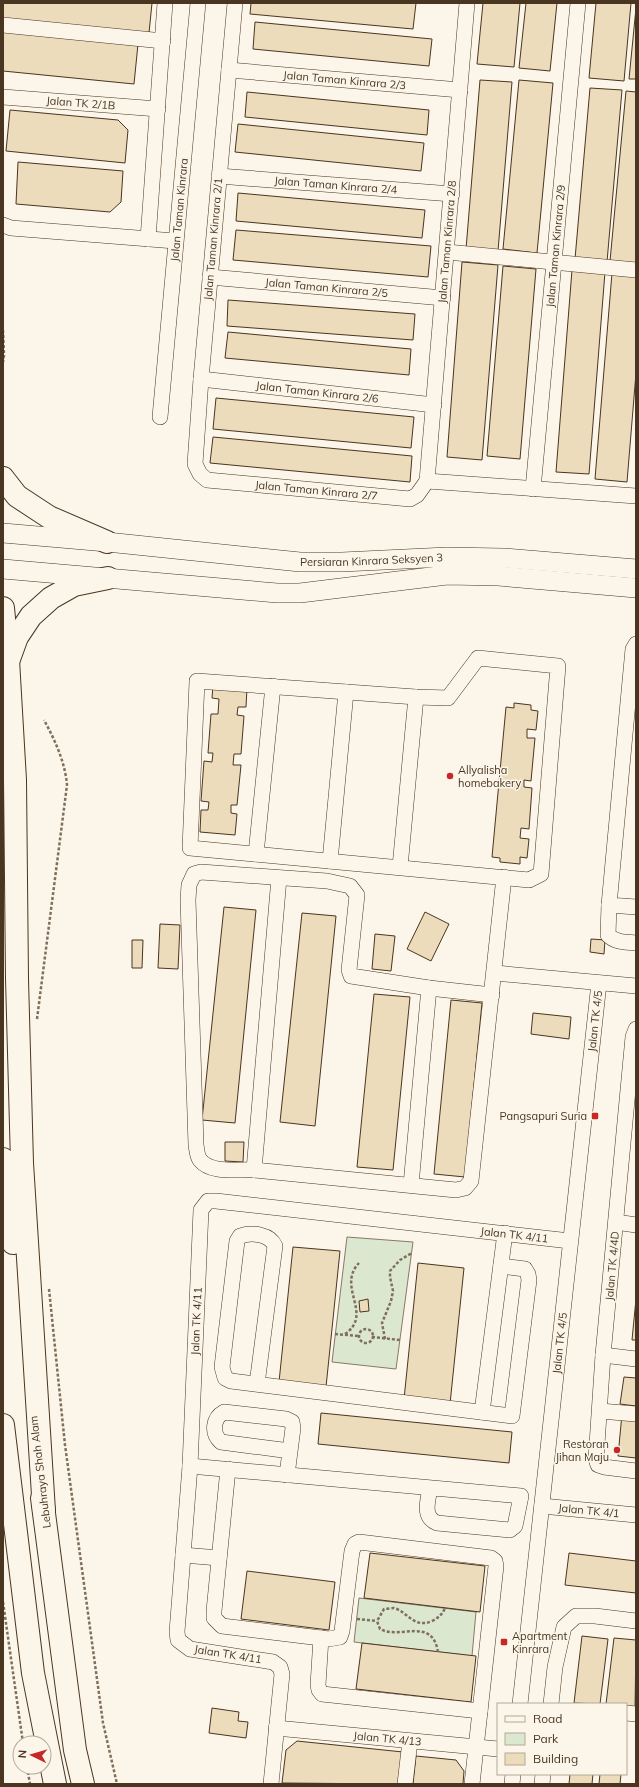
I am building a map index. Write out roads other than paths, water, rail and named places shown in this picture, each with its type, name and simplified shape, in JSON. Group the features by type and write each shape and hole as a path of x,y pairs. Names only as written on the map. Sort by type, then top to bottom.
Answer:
{"highway":[{"path":"3,478 17,496 49,517 107,542"},
{"path":"8,660 17,637 32,616 51,598 74,585 108,578"},
{"path":"3,608 8,660 15,780 17,979 22,1163 44,1511"},
{"name":"Lebuhraya Shah Alam","path":"3,1159 44,1511 75,1750 83,1784"},
{"path":"3,1425 33,1672 55,1784"}],"main road":[{"name":"Persiaran Kinrara Seksyen 3","path":"3,533 300,562 342,562 447,556 504,558 636,569"},
{"name":"Persiaran Kinrara Seksyen 3","path":"3,569 277,593 300,593 447,575 498,576 636,588"}],"street":[{"path":"148,239 165,3"},
{"name":"Jalan Taman Kinrara","path":"160,417 198,3"},
{"name":"Jalan Taman Kinrara 2/1","path":"200,474 195,464 201,379 235,3"},
{"name":"Jalan Taman Kinrara 2/8","path":"427,481 467,3"},
{"name":"Jalan Taman Kinrara 2/9","path":"533,489 578,3"},
{"path":"3,25 163,41"},
{"name":"Jalan Taman Kinrara 2/3","path":"229,70 460,90"},
{"name":"Jalan TK 2/1B","path":"3,97 158,109"},
{"name":"Jalan Taman Kinrara 2/4","path":"219,176 452,194"},
{"path":"3,225 11,228 175,242"},
{"path":"447,252 636,270"},
{"name":"Jalan Taman Kinrara 2/5","path":"210,277 443,298"},
{"name":"Jalan Taman Kinrara 2/6","path":"201,379 434,405"},
{"name":"Jalan Taman Kinrara 2/7","path":"200,474 207,480 410,499 417,495 427,481"},
{"path":"427,481 636,496"},
{"path":"636,644 633,649 609,905 608,935 612,940 618,942 636,943"},
{"path":"478,658 558,666 541,874 530,880 190,848 197,681 273,686 448,698 478,658"},
{"path":"256,854 273,686"},
{"path":"330,861 346,692"},
{"path":"400,867 416,697"},
{"path":"492,995 429,988 351,976 349,970 357,895 350,886 327,881 201,872 194,874 189,885 188,908 196,1145 199,1158 205,1165 214,1168 254,1170 456,1190 465,1188 471,1181 492,995 504,877"},
{"path":"254,1170 280,878"},
{"path":"609,905 636,907"},
{"name":"Jalan TK 4/5","path":"494,973 636,986"},
{"name":"Jalan TK 4/5","path":"520,1703 599,983"},
{"path":"411,1185 429,988"},
{"name":"Jalan TK 4/4D","path":"636,1029 633,1037 603,1356 596,1459 598,1465 604,1467 636,1471"},
{"name":"Jalan TK 4/11","path":"276,1728 282,1674 280,1668 276,1664 273,1662 190,1649 178,1640 177,1632 190,1466 201,1210 208,1201 570,1241"},
{"path":"616,1222 636,1225"},
{"path":"257,1384 275,1246 273,1241 268,1237 248,1233 240,1236 237,1242 222,1367 225,1378 231,1381 512,1416 529,1280 525,1269 501,1266"},
{"path":"482,1412 504,1233"},
{"path":"603,1356 636,1359"},
{"path":"600,1410 636,1414"},
{"path":"287,1475 293,1428 292,1422 286,1419 224,1412 218,1415 214,1433 216,1438 221,1442 290,1451"},
{"path":"190,1466 521,1496 515,1526 510,1530 437,1523 430,1520 427,1515 430,1488"},
{"path":"228,1470 214,1611 214,1618 217,1622 228,1627 321,1638 335,1638 340,1636 342,1631 352,1550 355,1544 365,1543 491,1558 495,1561 496,1566 472,1784"},
{"name":"Jalan TK 4/1","path":"542,1506 636,1515"},
{"path":"183,1555 219,1558"},
{"path":"551,1703 555,1667 564,1627 576,1616 595,1616 636,1621"},
{"path":"321,1638 318,1685 322,1694 480,1711"},
{"path":"271,1784 276,1728"},
{"name":"Jalan TK 4/13","path":"276,1728 497,1749"},
{"path":"405,1784 410,1741"}],"place":[{"name":"Allyalisha homebakery","path":"450,776"},
{"name":"Pangsapuri Suria","path":"595,1116"},
{"name":"Restoran Jihan Maju","path":"617,1450"},
{"name":"Apartment Kinrara","path":"504,1642"}]}
